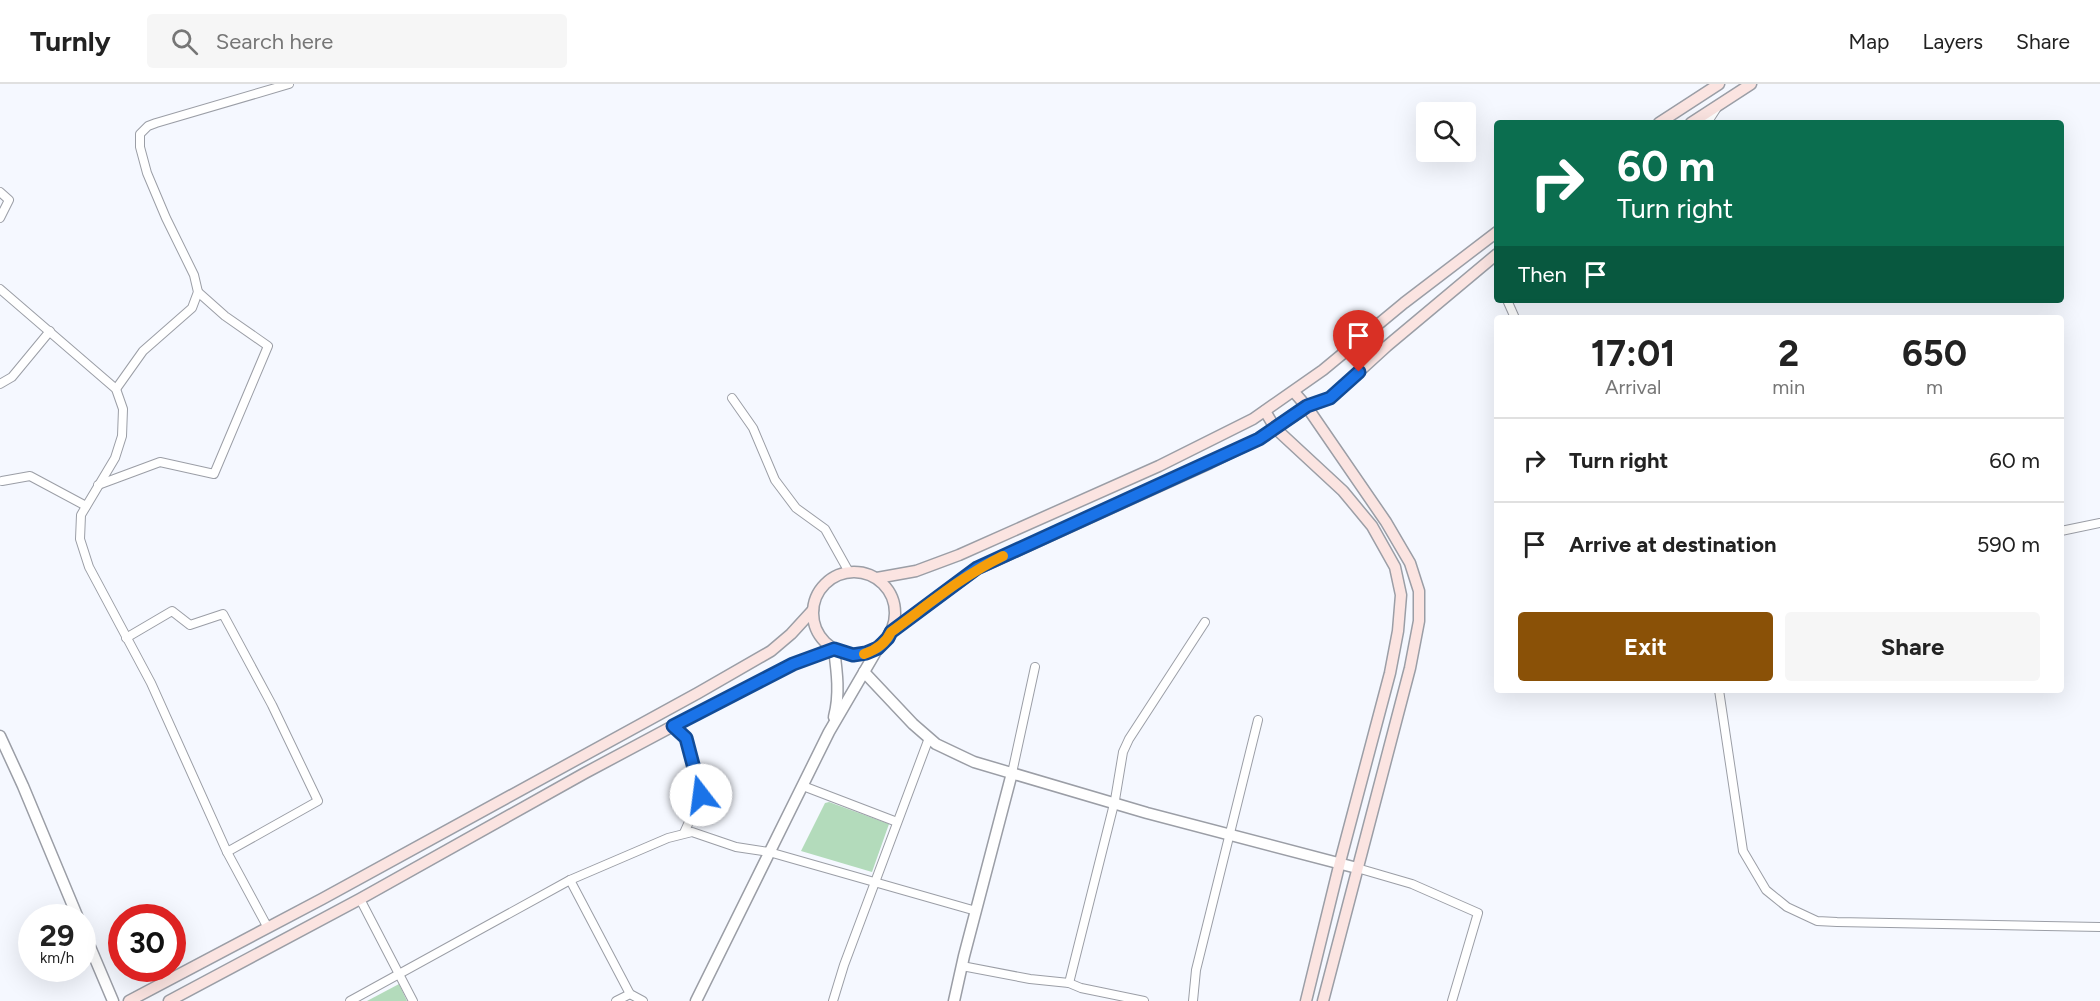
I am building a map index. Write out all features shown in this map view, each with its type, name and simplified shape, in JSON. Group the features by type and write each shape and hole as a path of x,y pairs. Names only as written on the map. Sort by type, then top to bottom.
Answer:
{"main road":[{"path":"1664,120 1719,84"},
{"path":"1695,120 1751,84"},
{"path":"877,578 916,571 959,555 1159,466 1265,411 1294,392 1494,234"},
{"path":"891,632 977,568 1220,458 1259,439 1307,406 1330,398 1494,256"},
{"path":"1294,392 1307,406 1386,522 1410,563 1419,591 1419,621 1410,668 1323,1001"},
{"path":"1265,411 1275,428 1343,491 1372,525 1395,567 1401,595 1398,631 1390,673 1306,1001"},
{"path":"849,572 864,572 877,578 887,587 894,600 896,613 894,626 888,638 878,648 866,653 853,655 834,649 819,636 814,624 813,610 816,596 824,584 836,576 849,572"},
{"path":"129,1001 268,928 698,693 771,651 792,634 813,610"},
{"path":"169,1001 360,899 673,726 793,664 834,649"}],"street":[{"path":"116,388 143,351 192,308 198,292 194,275 147,173 140,147 140,134 148,126 156,123 289,84"},
{"path":"1709,120 1719,104"},
{"path":"0,192 9,200 0,218"},
{"path":"0,289 116,388 123,409 123,436 115,458 81,515 80,539 89,567 151,683 227,852 268,928"},
{"path":"98,485 160,462 214,474 268,346 225,316 198,292"},
{"path":"0,384 12,377 50,331"},
{"path":"732,398 753,428 775,480 796,507 825,529 849,572"},
{"path":"2,482 30,476 86,506"},
{"path":"2064,530 2100,523"},
{"path":"126,638 172,611 190,625 222,614 272,705 313,790 318,801 227,852"},
{"path":"1069,983 1114,804 1123,752 1129,739 1205,621"},
{"path":"696,1001 829,732 878,648"},
{"path":"829,732 837,706 834,649"},
{"path":"954,1001 975,911 1012,773 1035,667"},
{"path":"864,672 928,738 974,762 1114,804 1340,862 1412,884 1478,913 1452,1001"},
{"path":"1719,693 1743,851 1766,890 1787,907 1817,921 2100,927"},
{"path":"1193,1001 1196,970 1258,720"},
{"path":"673,726 686,738 701,795 684,834"},
{"path":"0,736 72,904"},
{"path":"833,1001 844,965 928,738"},
{"path":"803,786 897,822"},
{"path":"350,1001 570,880 668,838 692,832 736,847 769,852 975,911"},
{"path":"570,880 630,994 643,1001"},
{"path":"360,899 413,1001"},
{"path":"96,961 113,1001"},
{"path":"962,966 1030,979 1069,983 1081,988 1144,1001"},
{"path":"616,1001 630,994"}],"green space":[{"path":"829,802 889,824 872,872 801,851 825,803"},
{"path":"399,984 407,1001 367,1001"}],"slow traffic":[{"path":"864,654 878,648 891,632 977,568 1003,556"}],"route":[{"path":"701,795 686,738 673,726 793,664 834,649 840,653 853,655 878,648 891,632 977,568 1259,439 1307,406 1330,398 1359,372"}]}
